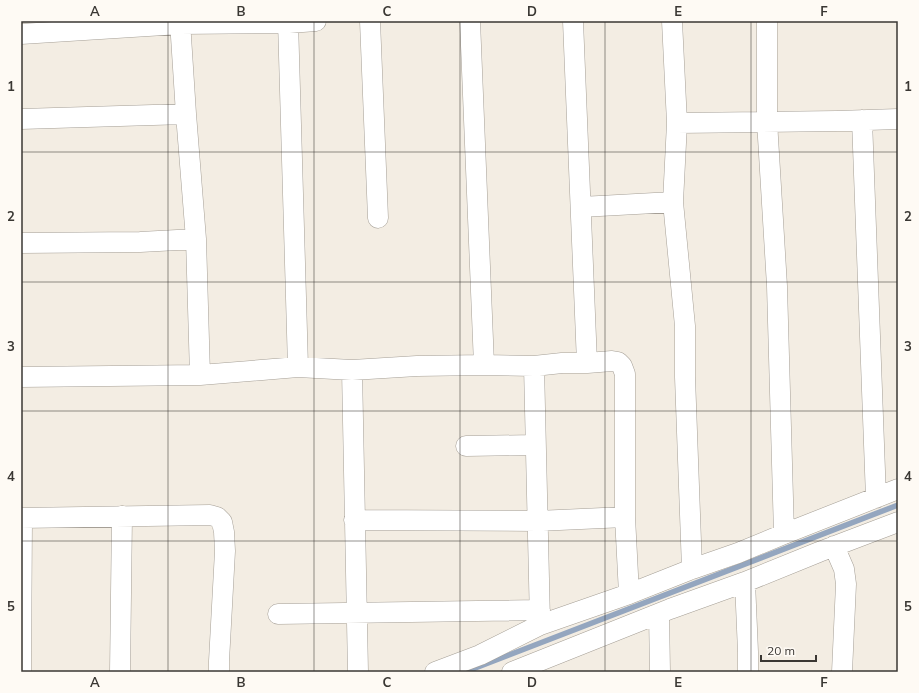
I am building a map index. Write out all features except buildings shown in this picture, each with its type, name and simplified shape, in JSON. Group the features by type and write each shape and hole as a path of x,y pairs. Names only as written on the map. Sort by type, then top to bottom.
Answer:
{"street":[{"path":"21,34 180,23 316,21"},
{"path":"370,21 378,218"},
{"path":"470,21 484,365"},
{"path":"572,21 587,364"},
{"path":"672,21 677,123 674,202 685,326 685,377 692,569"},
{"path":"767,21 767,122 777,286 784,534"},
{"path":"289,22 298,367"},
{"path":"180,23 196,239 200,375"},
{"path":"21,120 186,114"},
{"path":"677,123 898,119"},
{"path":"862,120 876,498"},
{"path":"581,207 674,202"},
{"path":"21,243 140,242 196,239"},
{"path":"21,377 200,375 298,367 352,370 417,366 534,366 587,364 612,361 618,362 622,366 625,374 625,517 629,594"},
{"path":"534,366 540,618"},
{"path":"352,370 358,672"},
{"path":"466,446 535,445"},
{"path":"278,614 357,613 540,618 629,594 692,569 738,553 898,489"},
{"path":"21,672 22,518 210,515 217,517 222,522 224,532 225,551 219,672"},
{"path":"120,672 122,516"},
{"path":"354,520 537,521 625,517"},
{"path":"512,672 898,522"},
{"path":"834,546 844,569 846,584 842,672"},
{"path":"745,582 748,672"},
{"path":"658,614 660,672"},
{"path":"435,672 482,665 540,618"}],"waterway":[{"path":"465,672 898,505"}]}
